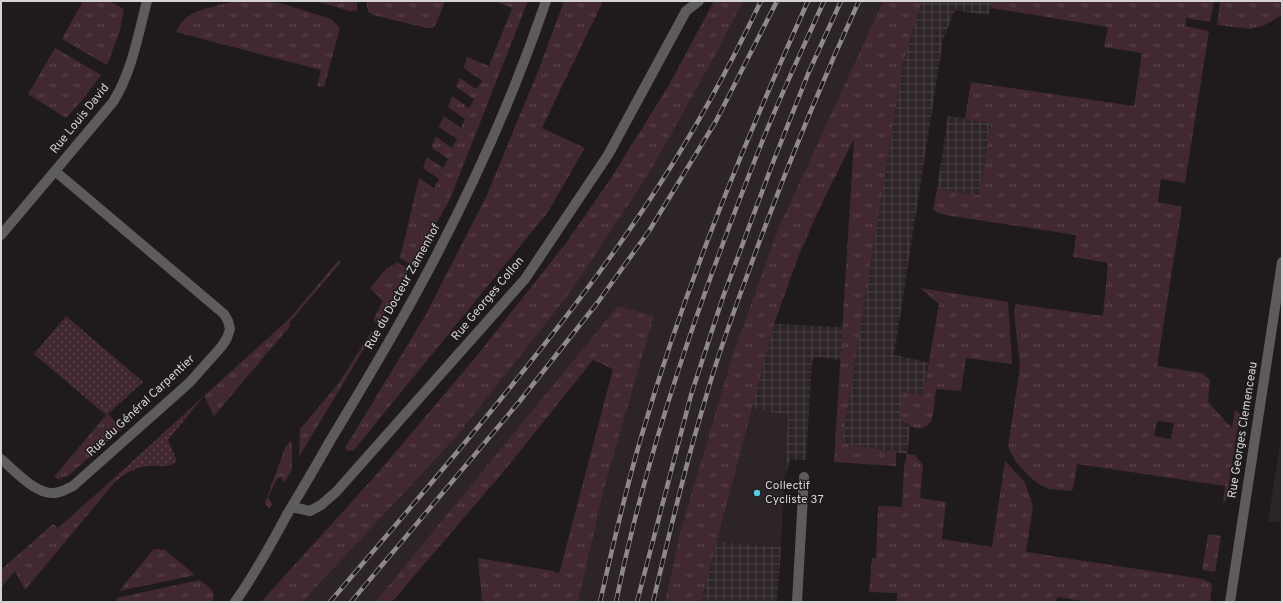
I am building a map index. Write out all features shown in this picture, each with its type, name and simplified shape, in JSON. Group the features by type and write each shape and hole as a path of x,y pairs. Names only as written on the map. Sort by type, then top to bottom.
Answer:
{"street":[{"name":"Rue Louis David","path":"1,235 113,102 119,92 127,72 147,1"},
{"name":"Rue du Docteur Zamenhof","path":"235,602 255,573 406,311 449,232 503,113 534,37 546,1"},
{"name":"Rue Georges Collon","path":"292,507 310,510 321,505 336,492 525,279 608,155 686,11 699,1"},
{"name":"Rue du Général Carpentier","path":"1,459 38,490 47,493 56,493 73,486 190,383 222,346 230,329 224,314 55,171"},
{"name":"Rue Georges Clemenceau","path":"1230,602 1282,262"},
{"path":"797,602 804,477"}],"shaded area":[{"path":"743,1 883,1 778,229 732,357 680,532 665,602 578,602 604,489 654,316 618,306 375,602 302,602 572,290 648,175 715,56"},
{"path":"922,1 994,1 988,15 955,10 943,39 894,355 928,362 923,395 903,392 905,424 910,428 907,454 842,443 903,63"},
{"path":"948,116 991,122 979,195 937,189"},
{"path":"774,324 843,327 841,360 816,357 812,361 806,460 790,459 785,476 788,415 751,408"},
{"name":"Collectif Cycliste 37","path":"751,408 788,414 781,547 717,541"},
{"path":"1282,432 1282,523 1268,521"},
{"path":"717,541 781,547 777,602 701,602"}],"green space":[{"path":"83,1 109,1 124,9 120,31 107,65 62,39"},
{"path":"240,1 280,3 331,19 340,28 324,87 317,86 321,70 176,32 181,23 192,14 208,8"},
{"path":"315,1 357,1 357,10 350,11"},
{"path":"366,1 445,1 436,24 433,28 427,28 373,15 368,12"},
{"path":"494,1 528,1 450,199 412,266 400,258 419,178 434,188 439,179 423,168 427,157 443,168 448,159 431,147 436,137 452,148 457,139 439,127 444,116 461,128 465,119 448,107 452,96 469,108 474,99 456,87 460,78 476,89 482,81 464,68 467,57 489,66 512,8"},
{"path":"564,1 603,1 542,128 585,148 548,212 354,450 348,451 345,448 425,316 486,197 539,69"},
{"path":"714,1 743,1 715,56 648,175 572,290 456,437 302,602 261,602 376,475 475,358 566,243 611,178 669,85"},
{"path":"883,1 922,1 903,63 842,443 896,452 896,466 834,462 854,139 821,205 799,255 774,324 701,602 665,602 680,532 732,357 778,229"},
{"path":"994,1 1214,1 1210,22 1186,18 1185,26 1209,31 1185,183 1161,179 1158,202 1182,207 1157,366 1202,373 1210,380 1208,402 1232,428 1235,410 1240,414 1226,500 1223,503 1225,486 1077,464 1072,491 1049,489 1031,478 1016,462 1008,447 1020,366 1014,311 1016,304 1103,316 1108,263 1073,257 1076,235 945,215 938,213 933,209 937,189 979,195 991,123 965,119 971,82 1134,106 1142,53 1104,47 1108,27 991,8","holes":["1157,421 1174,423 1171,439 1154,436"]},
{"path":"1220,1 1282,1 1282,15 1263,26 1251,29 1217,25"},
{"path":"55,48 101,75 84,98 66,118 28,94"},
{"path":"339,260 341,262 290,322 290,326 214,416 204,396 289,319"},
{"path":"397,262 409,269 378,325 374,318 383,301 370,288 387,268"},
{"path":"920,288 1008,302 1012,364 966,358 961,391 936,389 934,410 931,421 924,428 919,429 906,424 899,417 903,392 923,395 939,304"},
{"path":"618,306 654,316 604,489 578,602 482,602 478,558 553,571 559,574 613,369 593,360 509,465 392,602 375,602"},
{"path":"66,316 143,382 106,415 34,354"},
{"path":"372,331 374,332 299,457 300,429 338,384"},
{"path":"204,396 168,440 177,461 167,466 140,467 127,473 115,482 112,480"},
{"path":"108,414 122,429 69,475 58,479 54,477 106,415"},
{"path":"290,441 292,442 292,470 284,483 281,476 277,479 268,497 272,504 269,509 265,503 285,448"},
{"path":"907,454 915,455 923,465 920,498 946,502 942,539 992,547 1005,461 1025,482 1033,507 1026,552 1203,579 1211,583 1212,586 1210,602 1088,602 1057,597 1056,602 897,602 897,593 869,592 872,558 876,558 878,506 902,507 904,467"},
{"path":"112,480 115,482 25,590 15,571 1,587 1,570 53,524 58,528"},
{"path":"1208,534 1221,536 1215,572 1202,570"},
{"path":"153,550 165,550 195,575 119,591"},
{"path":"200,580 213,592 214,595 212,602 118,602 116,598"}],"railway":[{"path":"330,602 500,400 561,323 620,244 656,190 698,121 737,50 761,1"},
{"path":"351,602 519,402 598,302 649,231 716,121 777,1"},
{"path":"600,602 637,452 678,321 697,267 739,160 808,1"},
{"path":"616,602 644,484 698,311 762,142 824,1"},
{"path":"637,602 691,395 723,297 772,165 808,74 841,1"},
{"path":"653,602 690,453 724,338 787,170 829,68 859,1"}],"place":[{"name":"Collectif Cycliste 37","path":"757,493"}]}
